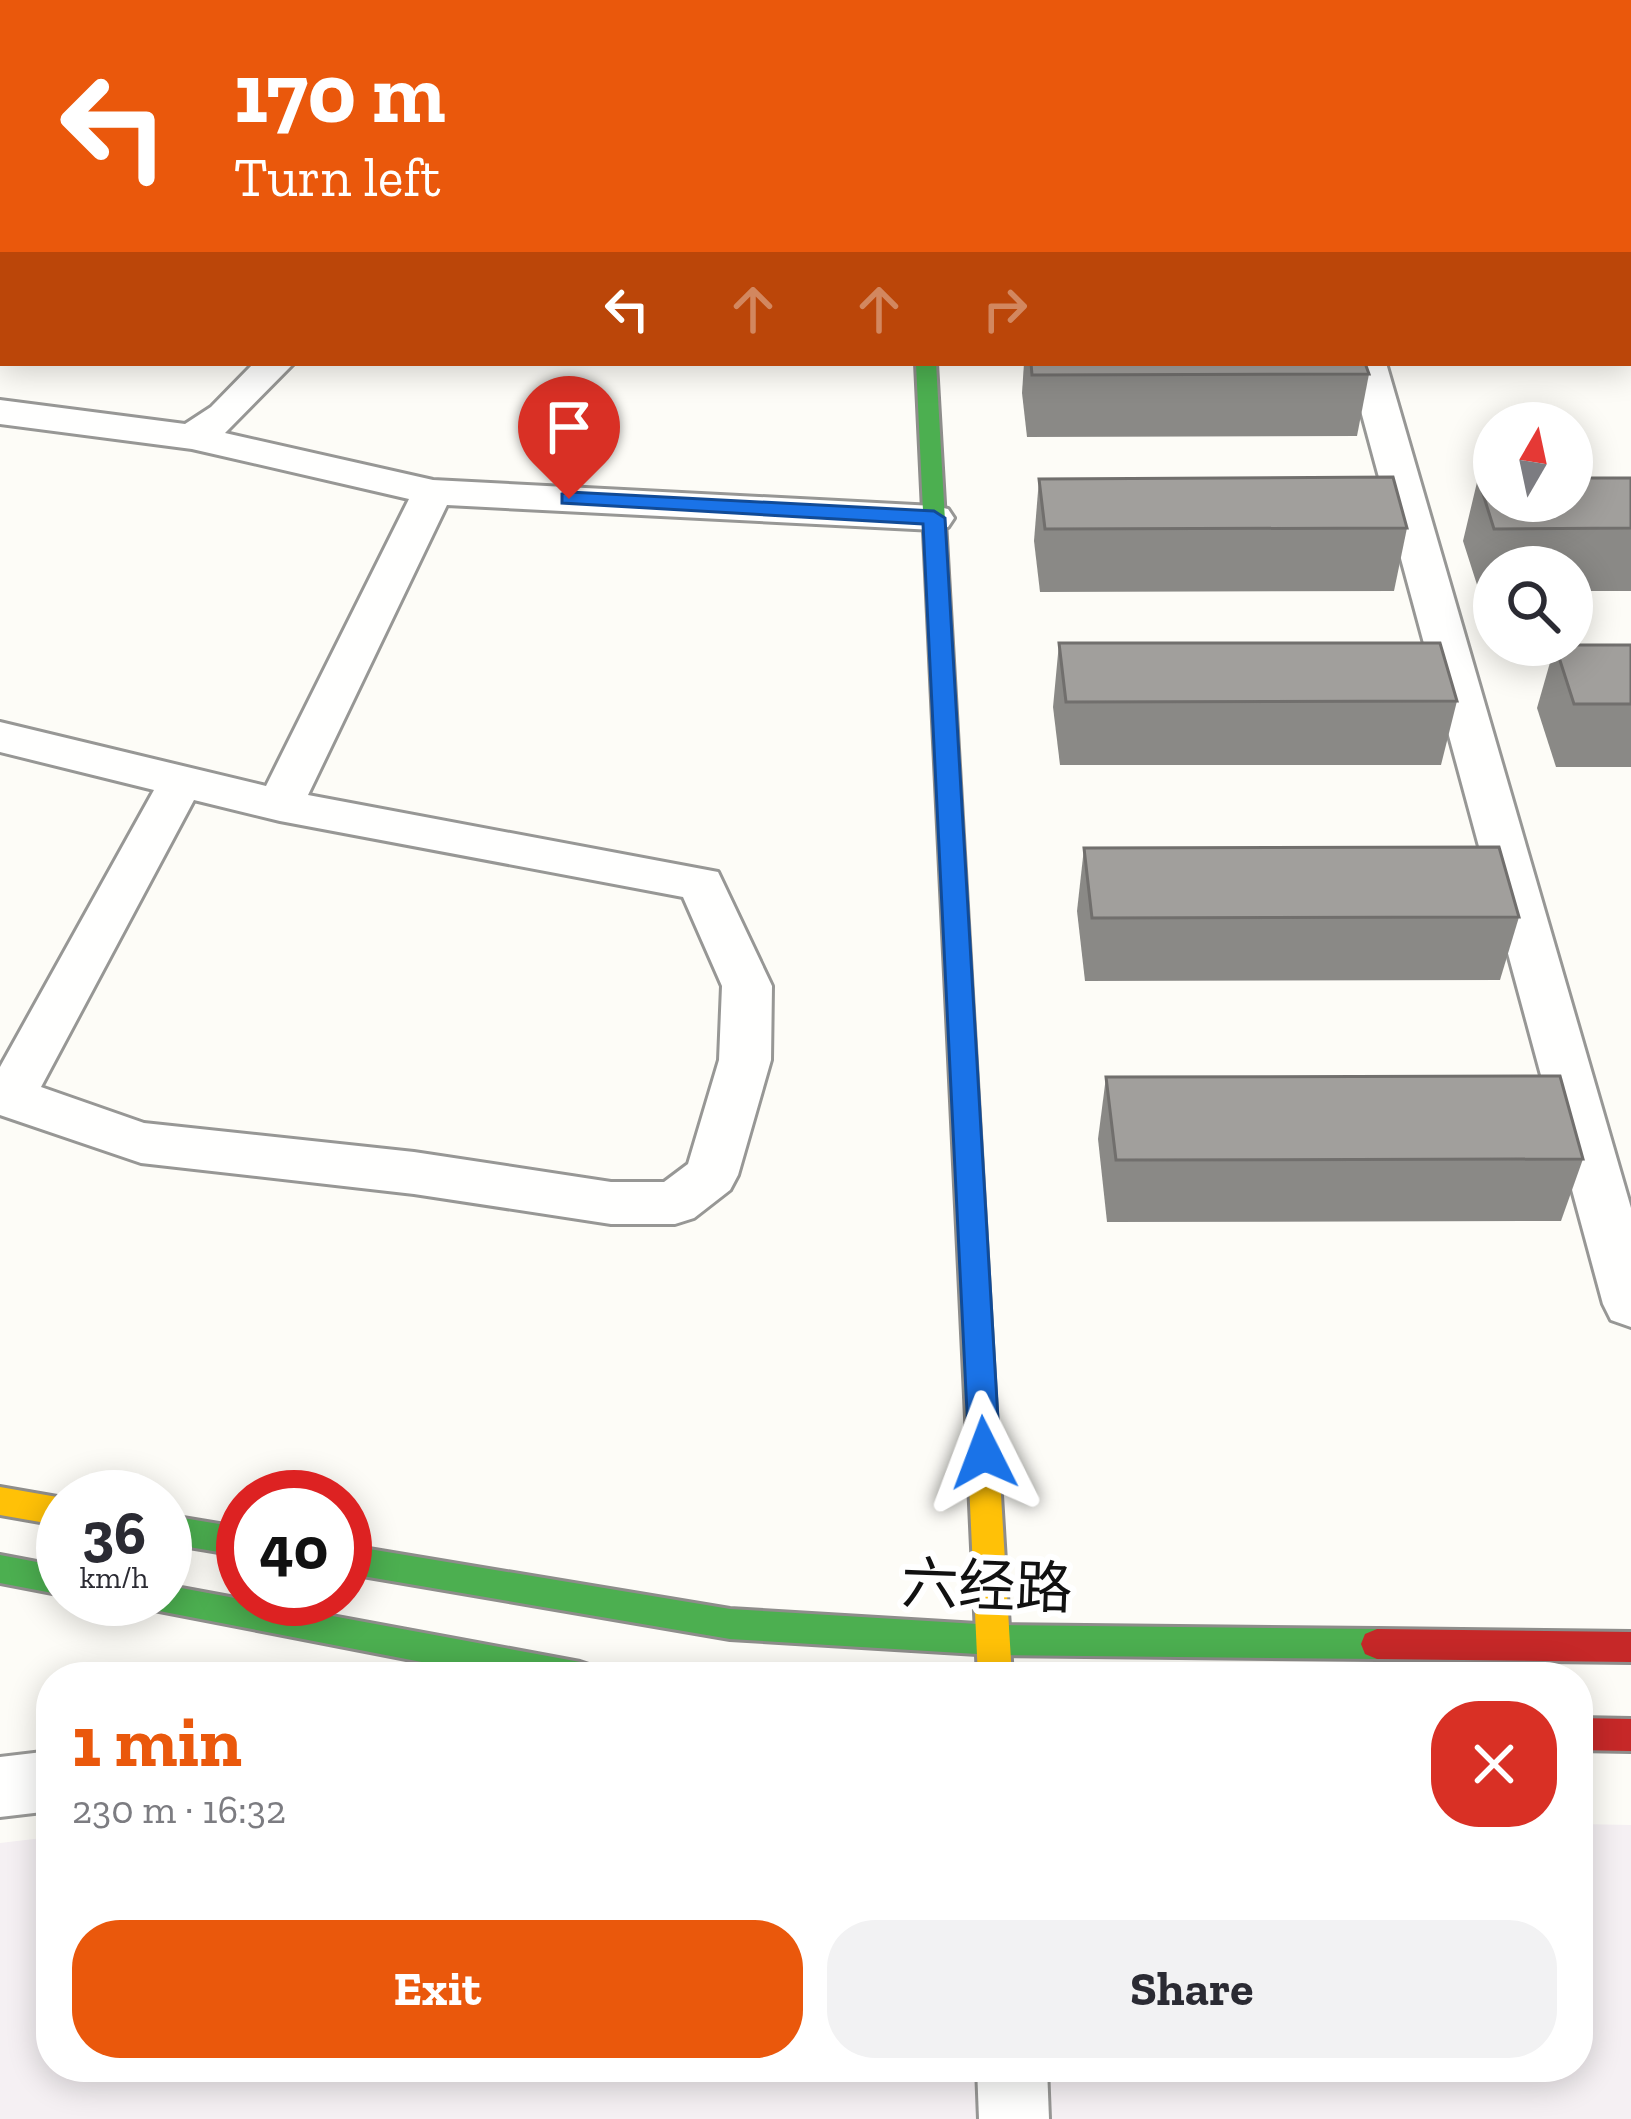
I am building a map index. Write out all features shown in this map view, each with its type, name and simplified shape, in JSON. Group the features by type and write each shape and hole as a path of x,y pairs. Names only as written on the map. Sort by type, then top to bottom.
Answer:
{"street":[{"path":"192,437 225,415 272,366"},
{"path":"926,366 995,1662"},
{"path":"1368,366 1631,1304"},
{"path":"0,412 192,437 433,492 934,518"},
{"path":"280,805 433,492"},
{"path":"0,737 182,780 280,805 701,884 747,986 746,1060 711,1175 675,1203 610,1203 414,1173 141,1143 4,1096 182,780"},
{"path":"0,1501 36,1507"},
{"name":"六经路","path":"372,1564 730,1624 994,1640 1631,1647"},
{"path":"0,1569 36,1576"},
{"path":"192,1605 499,1662"},
{"path":"1593,1734 1631,1735"},
{"path":"0,1787 36,1783"},
{"path":"1013,2082 1014,2119"}],"shaded area":[{"path":"1593,1824 1631,1825 1631,2119 0,2119 0,1843 36,1839 36,2082 1593,2082"}],"building":[{"path":"1031,366 1366,366 1369,374 1032,375"},
{"path":"1393,477 1407,528 1045,529 1039,479"},
{"path":"1593,478 1631,478 1631,528 1494,529 1492,522 1593,522"},
{"path":"1059,643 1440,643 1457,701 1066,702"},
{"path":"1593,645 1631,645 1631,704 1574,704 1562,666 1593,666"},
{"path":"1499,847 1519,917 1092,918 1084,848"},
{"path":"1560,1076 1583,1159 1116,1160 1106,1077"}],"traffic: fast":[{"path":"926,366 980,1396"},
{"path":"192,1534 216,1538"},
{"path":"372,1564 730,1624 994,1640 1377,1644"},
{"path":"0,1569 36,1576"},
{"path":"192,1605 499,1662"}],"traffic: slow":[{"path":"980,1396 994,1662"},
{"path":"0,1501 36,1507"}],"traffic: jam":[{"path":"1377,1644 1631,1647"},
{"path":"1593,1734 1631,1735"}],"route":[{"path":"569,499 934,518 984,1453"}]}
